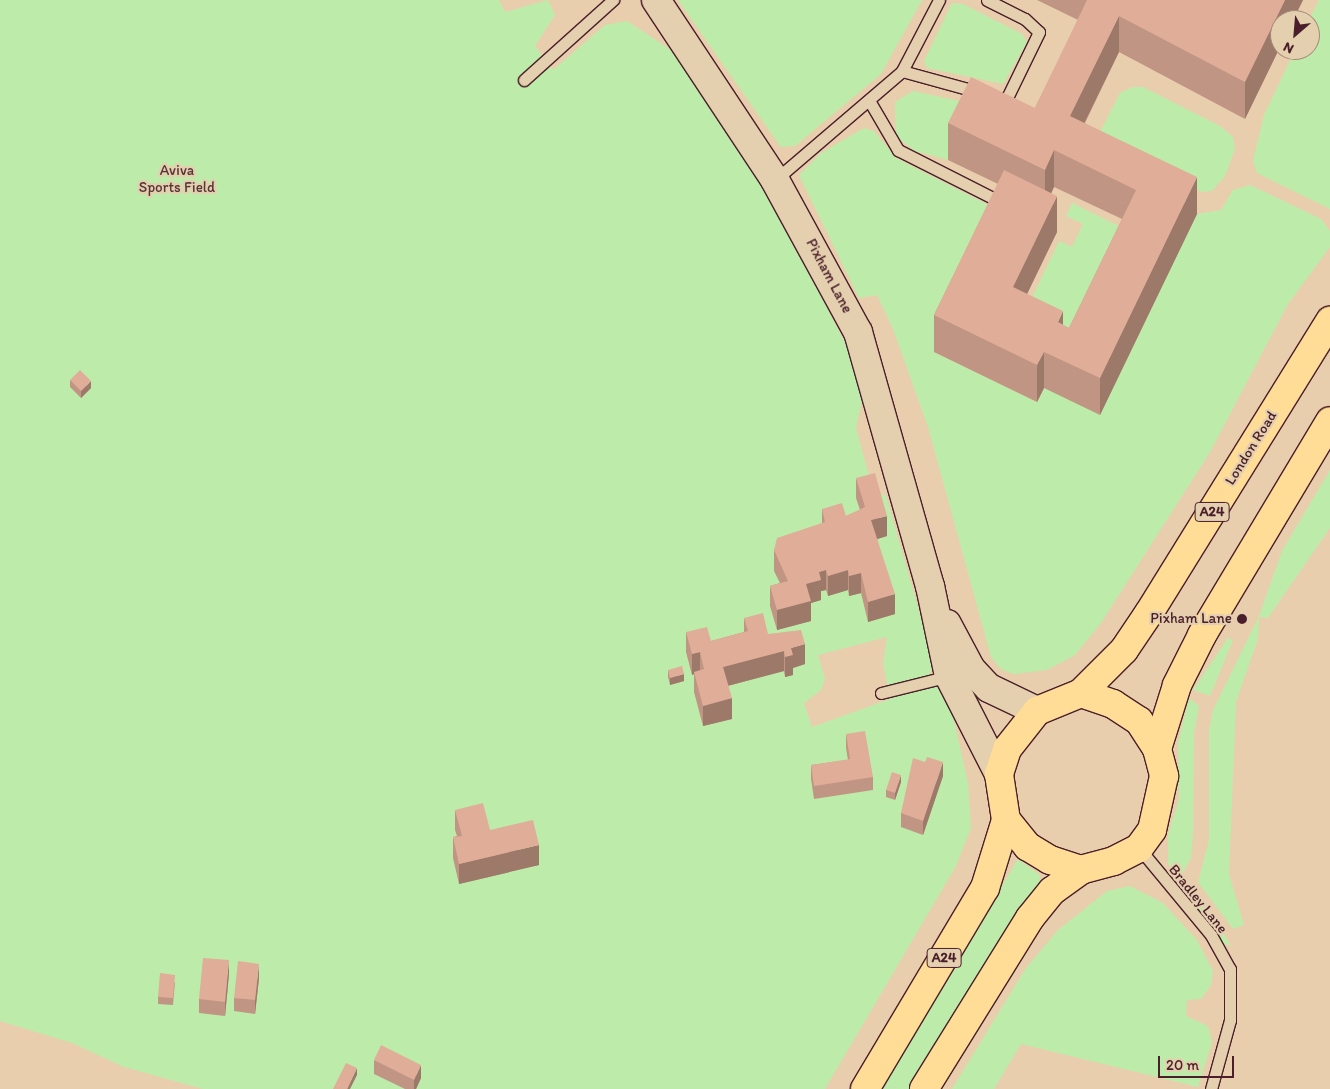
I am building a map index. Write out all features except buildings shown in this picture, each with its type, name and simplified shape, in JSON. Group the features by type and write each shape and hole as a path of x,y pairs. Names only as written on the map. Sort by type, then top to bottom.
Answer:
{"highway":[{"name":"London Road","path":"1081,693 1124,650 1149,613 1330,320"},
{"path":"1157,750 1177,685 1202,635 1330,421"},
{"path":"924,1089 1030,918 1052,890 1081,870 1114,861 1139,848 1152,830 1160,801 1164,776 1157,750 1139,721 1113,704 1081,693 1037,711 1007,749 999,774 1006,820 1028,847 1050,860 1081,870"},
{"name":"A24","path":"865,1089 985,888 998,858 1006,820"}],"main road":[{"name":"Pixham Lane","path":"656,0 774,180 858,332 930,586 949,676 999,774"},
{"name":"Pixham Lane","path":"930,586 971,669 989,688 1037,711"}],"lane":[{"path":"524,80 613,0"},
{"path":"774,180 870,102 902,71 939,0"},
{"path":"902,71 993,98 1007,98 1039,32 1026,19 987,0"},
{"path":"870,102 898,150 993,198"},
{"path":"881,693 949,676"},
{"name":"Bradley Lane","path":"1139,848 1211,935 1230,969 1230,1020 1211,1089"}],"green space":[{"name":"Aviva Sports Field","path":"0,0 499,0 505,12 548,0 555,15 535,46 553,70 605,25 627,21 671,50 749,158 850,352 862,401 856,428 863,454 873,490 886,496 934,663 930,674 937,688 948,694 968,783 971,828 956,866 825,1089 203,1089 124,1067 72,1043 0,1021","holes":["887,637 883,664 890,699 812,727 804,703 821,690 825,679 818,655"]},
{"path":"678,0 922,0 881,74 795,146 781,147"},
{"path":"1319,0 1330,0 1330,209 1257,173 1253,161 1264,115 1290,60 1320,60 1320,10 1314,10"},
{"path":"952,3 963,4 1022,34 1027,42 1003,84 927,68 924,61"},
{"path":"1133,87 1143,87 1220,126 1233,137 1235,149 1225,176 1212,191 1202,192 1113,150 1104,139 1101,130 1120,93"},
{"path":"913,91 974,104 948,160 915,151 896,136 895,102"},
{"path":"864,128 874,131 896,158 1002,212 934,352 1037,402 1044,388 1197,214 1221,210 1233,190 1250,185 1321,219 1330,231 1330,247 1288,304 1210,452 1101,623 1075,655 1047,670 1013,674 1001,669 991,657 928,427 893,329 877,295 859,298 799,175 821,153"},
{"path":"1072,203 1125,229 1071,344 1021,321 1059,241 1072,247 1083,224 1066,216"},
{"path":"1330,470 1330,528 1268,618 1259,617 1258,639 1236,702 1229,874 1244,925 1233,929 1198,882 1209,840 1209,730 1213,710 1259,616 1282,551"},
{"path":"1228,638 1233,640 1210,696 1193,690"},
{"path":"1189,698 1199,706 1194,733 1193,834 1191,858 1178,882 1168,863 1168,835 1179,799 1178,743"},
{"path":"1018,859 1040,875 1040,881 910,1089 881,1089"},
{"path":"1130,886 1163,903 1197,940 1213,971 1211,985 1201,999 1187,1000 1186,1016 1208,1026 1212,1042 1198,1087 1021,1044 994,1089 952,1089 1026,968 1058,930 1107,891"},
{"path":"1189,892 1215,919 1231,946 1219,942 1186,895"}],"place":[{"name":"Pixham Lane","path":"1242,619"}]}
